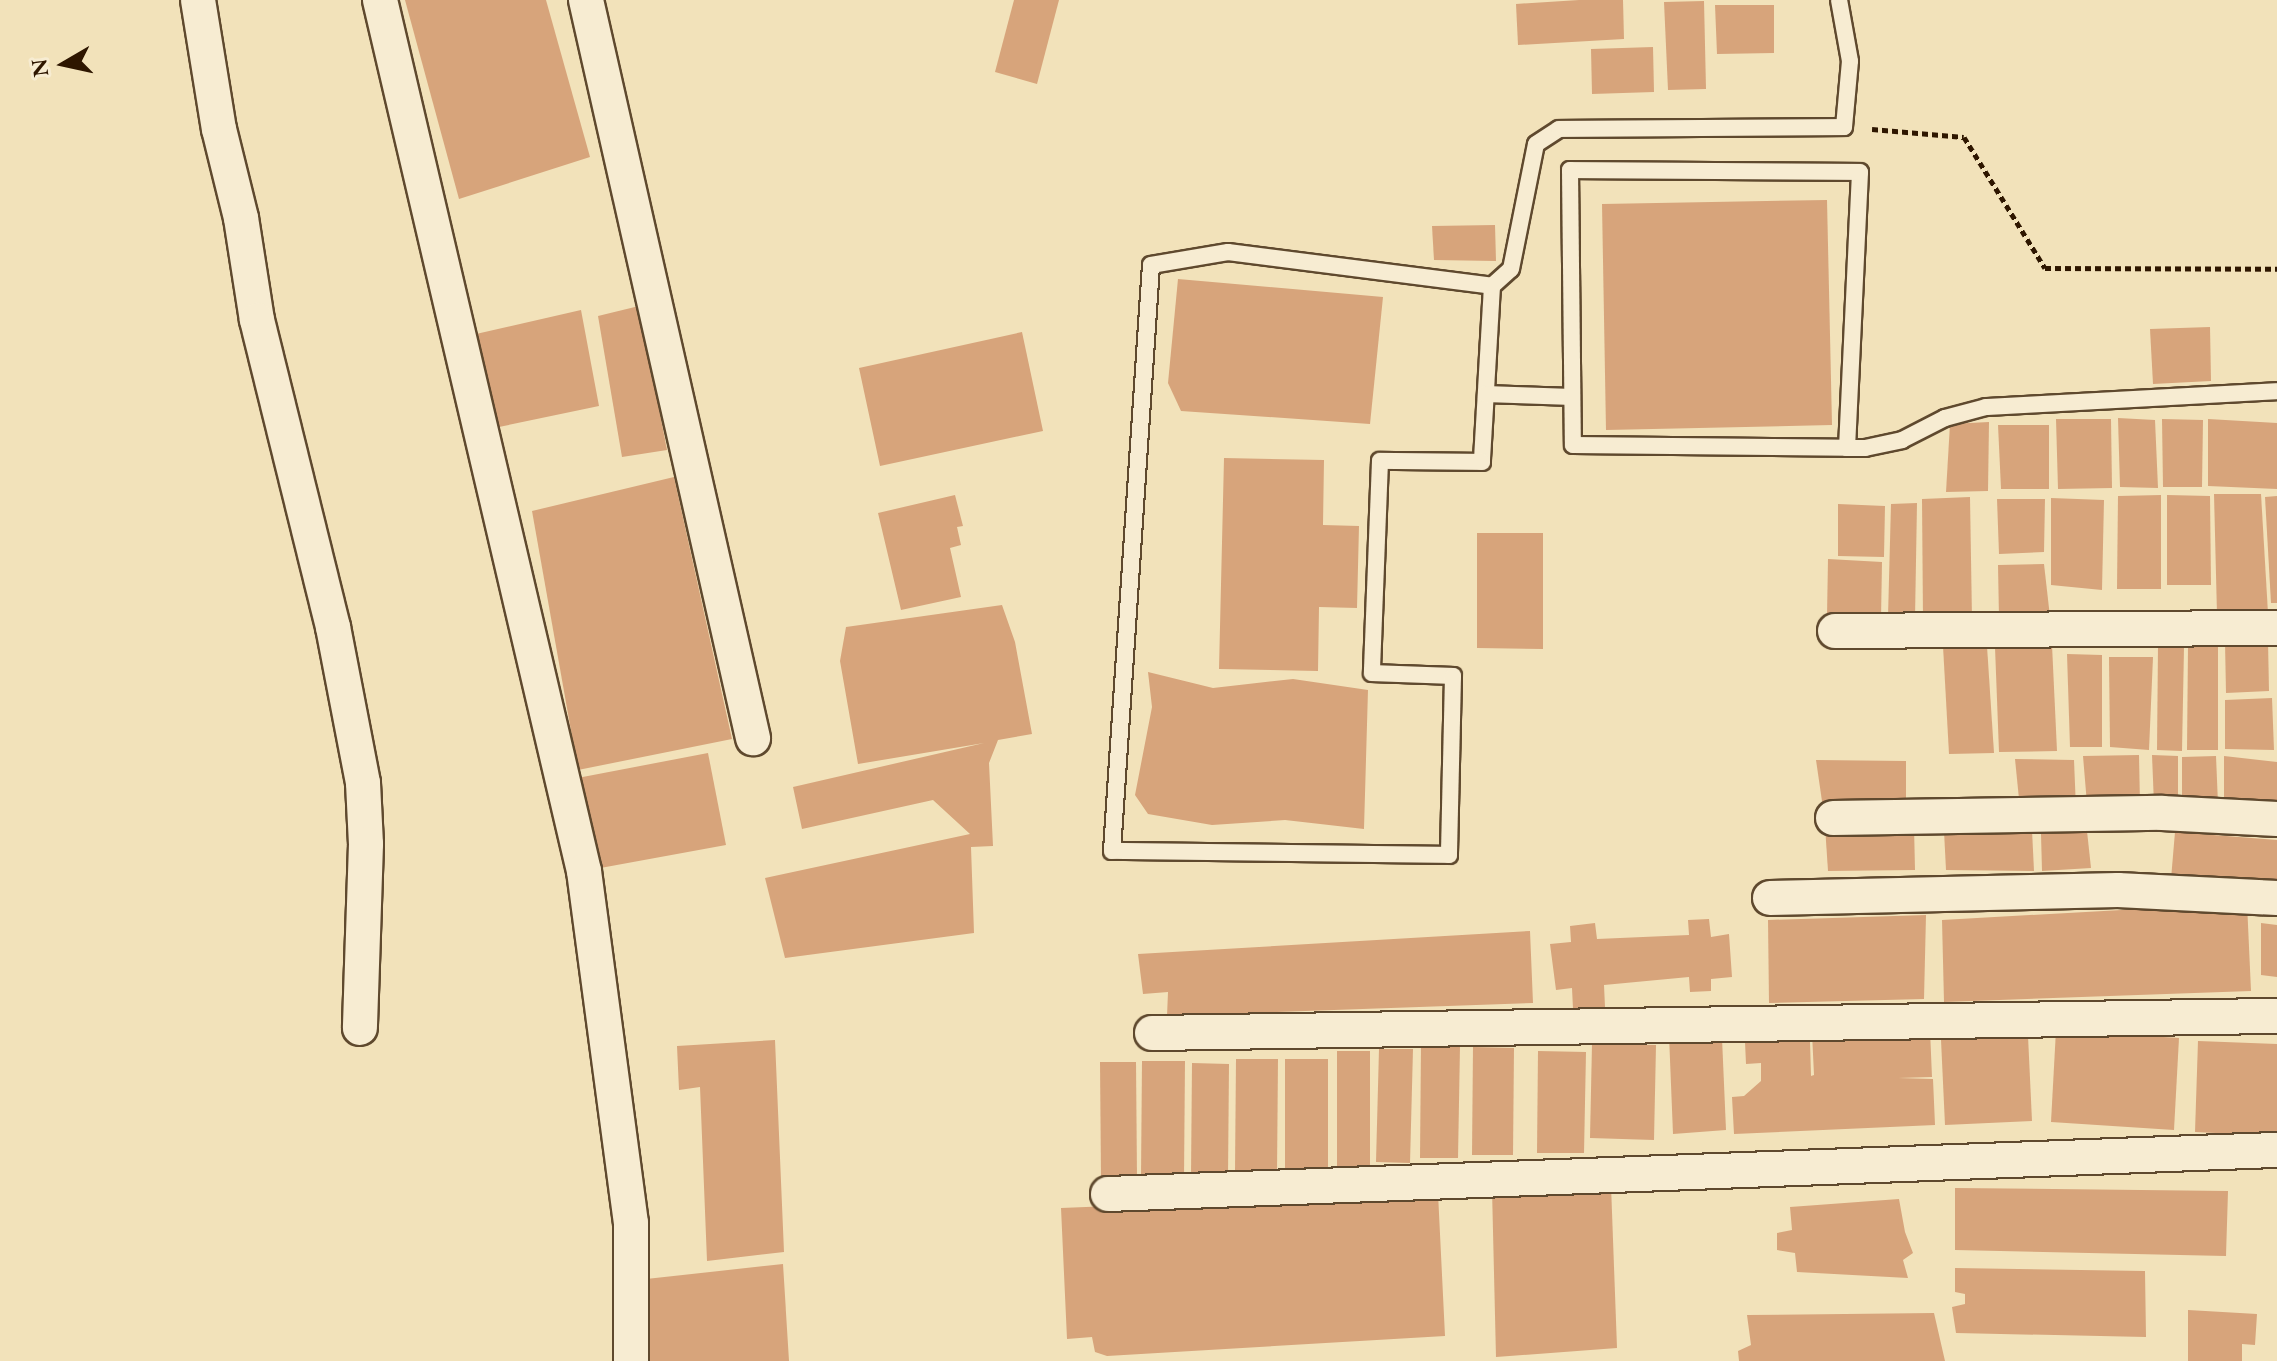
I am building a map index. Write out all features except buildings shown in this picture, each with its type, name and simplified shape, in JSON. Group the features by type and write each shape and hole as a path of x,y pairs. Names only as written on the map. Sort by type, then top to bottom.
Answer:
{"street":[{"path":"198,0 219,129 241,218 257,320 333,627 363,783 366,844 360,1028"},
{"path":"380,0 584,871 631,1223 631,1361"},
{"path":"586,0 753,738"},
{"path":"1835,631 2277,628"},
{"path":"1833,818 2162,813 2277,819"},
{"path":"1770,898 2118,890 2277,898"},
{"path":"1152,1033 2277,1016"},
{"path":"1108,1194 2277,1150"}],"lane":[{"path":"1492,286 1228,252 1151,265 1112,851 1449,855 1453,676 1372,673 1380,461 1482,462 1492,286 1511,269 1536,144 1559,129 1844,127 1850,61 1839,0"},
{"path":"1847,448 1860,172 1570,170 1573,445 1847,448 1902,440 1945,418 1986,407 2277,391"},
{"path":"1486,394 1572,397"}],"path":[{"path":"1844,127 1964,137 2045,268 2277,269"}]}
